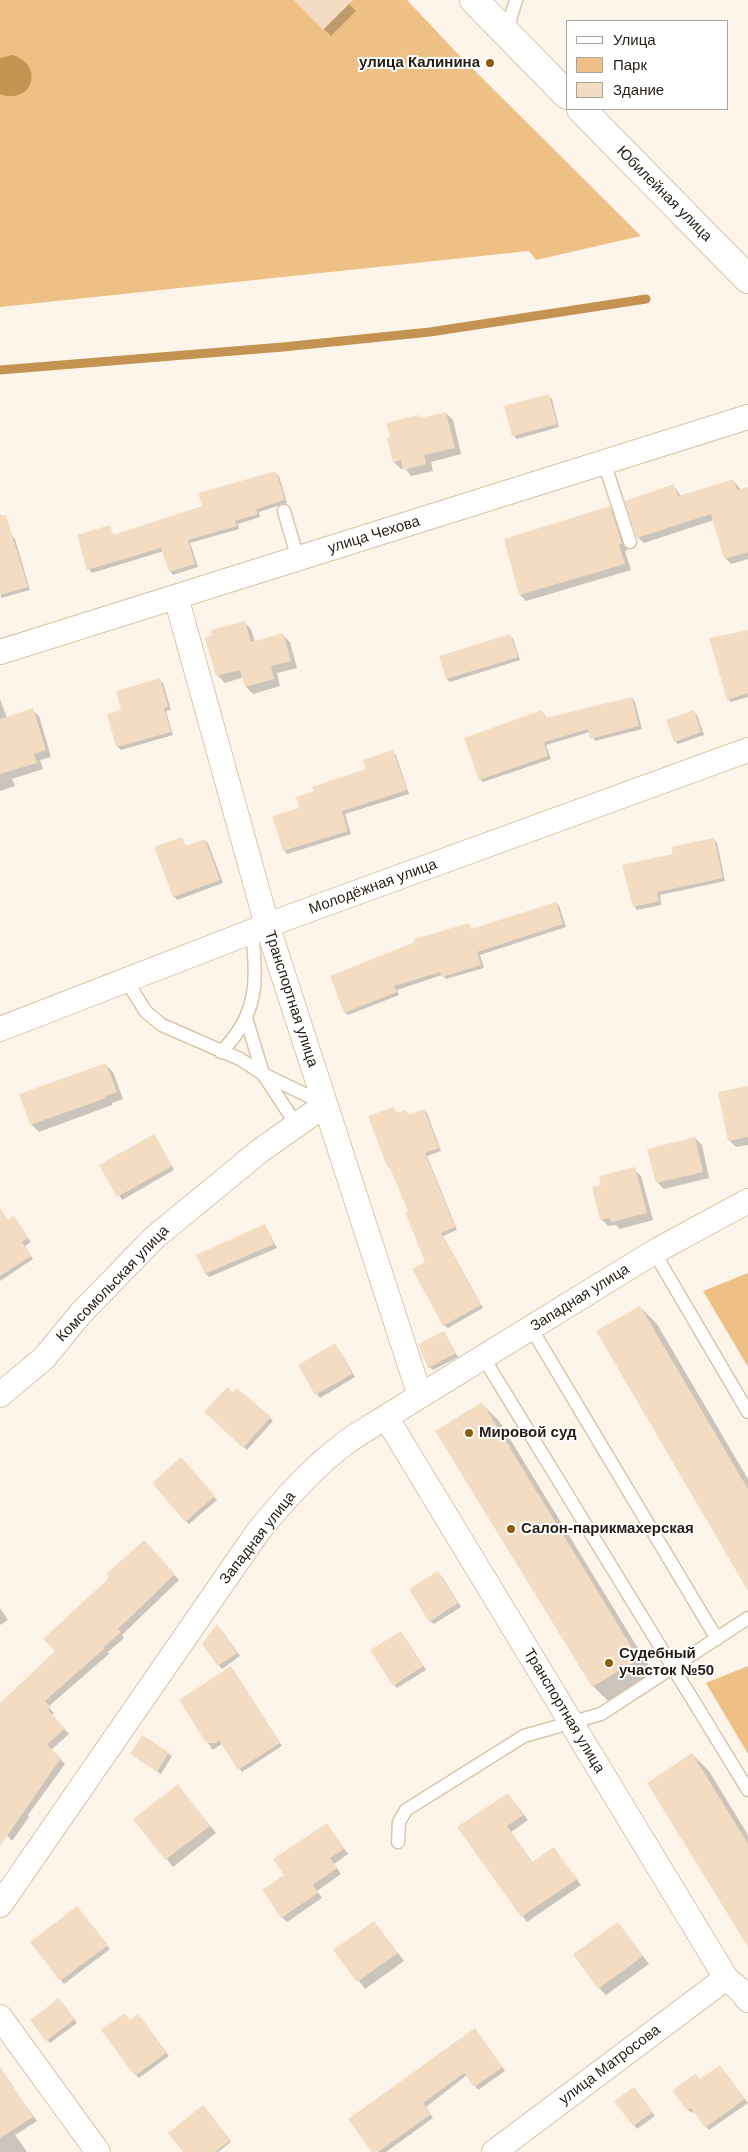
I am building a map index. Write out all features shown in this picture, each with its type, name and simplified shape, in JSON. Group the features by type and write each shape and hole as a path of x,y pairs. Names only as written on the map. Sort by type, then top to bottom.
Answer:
{"main road":[{"path":"474,0 566,94"},
{"name":"Юбилейная улица","path":"582,110 748,279"}],"street":[{"name":"улица Чехова","path":"0,652 748,417"},
{"name":"Транспортная улица","path":"176,597 260,928 325,1105 420,1396"},
{"name":"Молодёжная улица","path":"0,1029 260,928 748,750"},
{"name":"Комсомольская улица","path":"0,1395 44,1358 81,1313 155,1237 261,1150 325,1105"},
{"name":"Западная улица","path":"0,1905 258,1533 282,1502 318,1466 344,1444 386,1417 654,1252 748,1200"},
{"name":"Транспортная улица","path":"386,1417 726,1978 742,1991 748,2000"},
{"name":"улица Матросова","path":"494,2152 726,1978"},
{"path":"0,2018 98,2152"}],"lane":[{"path":"506,33 516,0"},
{"path":"604,462 630,542"},
{"path":"284,511 298,559"},
{"path":"221,1052 236,1037 246,1018 254,992 260,928"},
{"path":"126,980 146,1012 162,1025 240,1059 263,1074 325,1105"},
{"path":"246,1018 263,1074 296,1124"},
{"path":"654,1252 748,1412"},
{"path":"531,1328 717,1639"},
{"path":"483,1358 748,1790"},
{"path":"398,1842 399,1822 406,1810 524,1736 540,1729 572,1723 601,1714 748,1618"}],"green space":[{"path":"0,0 407,0 456,52 641,236 536,260 529,251 0,307"},
{"path":"748,1273 748,1367 703,1291"},
{"path":"748,1666 748,1754 706,1683"}],"shaded area":[{"path":"13,55 23,60 29,67 32,75 30,83 20,95 0,94 0,58"}],"building":[{"path":"294,0 353,0 323,30"},
{"path":"549,394 557,424 512,436 504,406"},
{"path":"446,412 455,448 424,455 426,464 403,470 401,460 393,463 387,438 390,437 386,423 419,415 420,418"},
{"path":"276,471 285,500 256,509 258,514 235,521 237,526 188,540 195,564 169,572 161,548 87,570 77,535 110,525 113,535 202,506 198,493"},
{"path":"734,479 737,490 748,487 748,552 724,559 711,514 637,538 625,501 674,484 678,496"},
{"path":"610,506 622,544 619,545 625,564 519,595 504,539"},
{"path":"0,515 6,515 28,587 0,595"},
{"path":"245,621 251,642 283,633 291,661 271,666 274,679 245,687 240,670 216,676 205,638 212,635 211,630"},
{"path":"748,630 748,693 727,700 709,638"},
{"path":"510,634 518,657 446,679 439,656"},
{"path":"160,678 168,707 164,708 171,732 116,747 107,714 121,710 116,691"},
{"path":"632,697 639,726 590,739 588,729 544,742 548,756 479,780 464,738 542,710 545,718"},
{"path":"33,708 46,750 34,754 37,763 0,774 0,719"},
{"path":"694,710 701,732 674,742 666,720"},
{"path":"393,750 407,790 342,811 348,831 283,851 272,816 299,808 296,797 314,791 312,787 366,769 363,760"},
{"path":"182,837 186,846 205,839 220,880 173,897 154,847"},
{"path":"714,838 723,878 657,892 659,901 633,907 622,865 673,854 671,847"},
{"path":"556,902 563,924 477,952 481,965 442,977 440,972 394,986 397,992 344,1013 330,976 415,942 414,939 469,923 471,929"},
{"path":"106,1063 117,1092 105,1096 106,1098 30,1125 19,1094"},
{"path":"748,1086 748,1137 728,1141 718,1092"},
{"path":"394,1107 396,1113 406,1110 408,1115 424,1109 439,1148 425,1153 455,1227 441,1233 481,1305 443,1326 412,1269 425,1262 405,1212 408,1211 389,1166 387,1167 368,1116"},
{"path":"154,1134 172,1166 117,1197 99,1165"},
{"path":"695,1137 703,1172 656,1183 647,1149"},
{"path":"635,1167 647,1213 611,1222 610,1218 600,1220 592,1187 601,1185 599,1176"},
{"path":"0,1207 8,1220 14,1216 29,1238 22,1242 31,1256 0,1276"},
{"path":"265,1224 274,1244 205,1274 196,1255"},
{"path":"640,1306 748,1489 748,1591 596,1331"},
{"path":"444,1331 456,1353 428,1368 418,1344"},
{"path":"335,1343 352,1374 315,1395 298,1365"},
{"path":"227,1387 233,1392 237,1388 271,1417 243,1448 204,1412"},
{"path":"482,1402 639,1659 592,1687 435,1431"},
{"path":"181,1457 215,1496 185,1522 152,1483"},
{"path":"144,1540 175,1574 118,1629 121,1632 105,1648 45,1701 51,1708 48,1710 65,1728 47,1745 61,1758 0,1846 0,1703 55,1651 43,1639 109,1578 106,1574"},
{"path":"438,1571 458,1603 429,1622 409,1589"},
{"path":"217,1624 237,1653 218,1666 202,1644"},
{"path":"401,1631 423,1666 393,1686 370,1650"},
{"path":"231,1666 280,1743 238,1770 219,1740 216,1743 206,1743 179,1700"},
{"path":"142,1735 169,1752 157,1772 130,1754"},
{"path":"692,1753 748,1844 748,1947 647,1783"},
{"path":"178,1784 210,1826 165,1860 133,1819"},
{"path":"508,1793 523,1815 507,1826 532,1862 554,1847 577,1879 521,1917 457,1827"},
{"path":"327,1823 344,1849 330,1858 337,1868 313,1885 318,1893 281,1918 262,1890 284,1875 273,1859"},
{"path":"77,1906 108,1945 60,1981 30,1942"},
{"path":"374,1921 398,1953 357,1982 333,1950"},
{"path":"618,1922 643,1956 598,1989 573,1954"},
{"path":"59,1998 75,2019 46,2041 30,2020"},
{"path":"125,2013 130,2020 138,2014 166,2053 135,2076 101,2030"},
{"path":"475,2028 503,2067 474,2087 464,2073 423,2103 431,2114 378,2152 372,2152 348,2119"},
{"path":"720,2065 745,2099 705,2128 691,2108 687,2111 672,2090 695,2074 700,2079"},
{"path":"0,2066 33,2117 0,2138"},
{"path":"634,2087 653,2112 633,2126 614,2101"},
{"path":"203,2105 231,2140 215,2152 183,2152 168,2133"}],"waterway":[{"path":"0,370 283,347 430,332 646,299"}],"place":[{"name":"улица Калинина","path":"490,63"},
{"name":"Мировой суд","path":"469,1433"},
{"name":"Салон-парикмахерская","path":"511,1529"},
{"name":"Судебный участок №50","path":"609,1663"}]}
